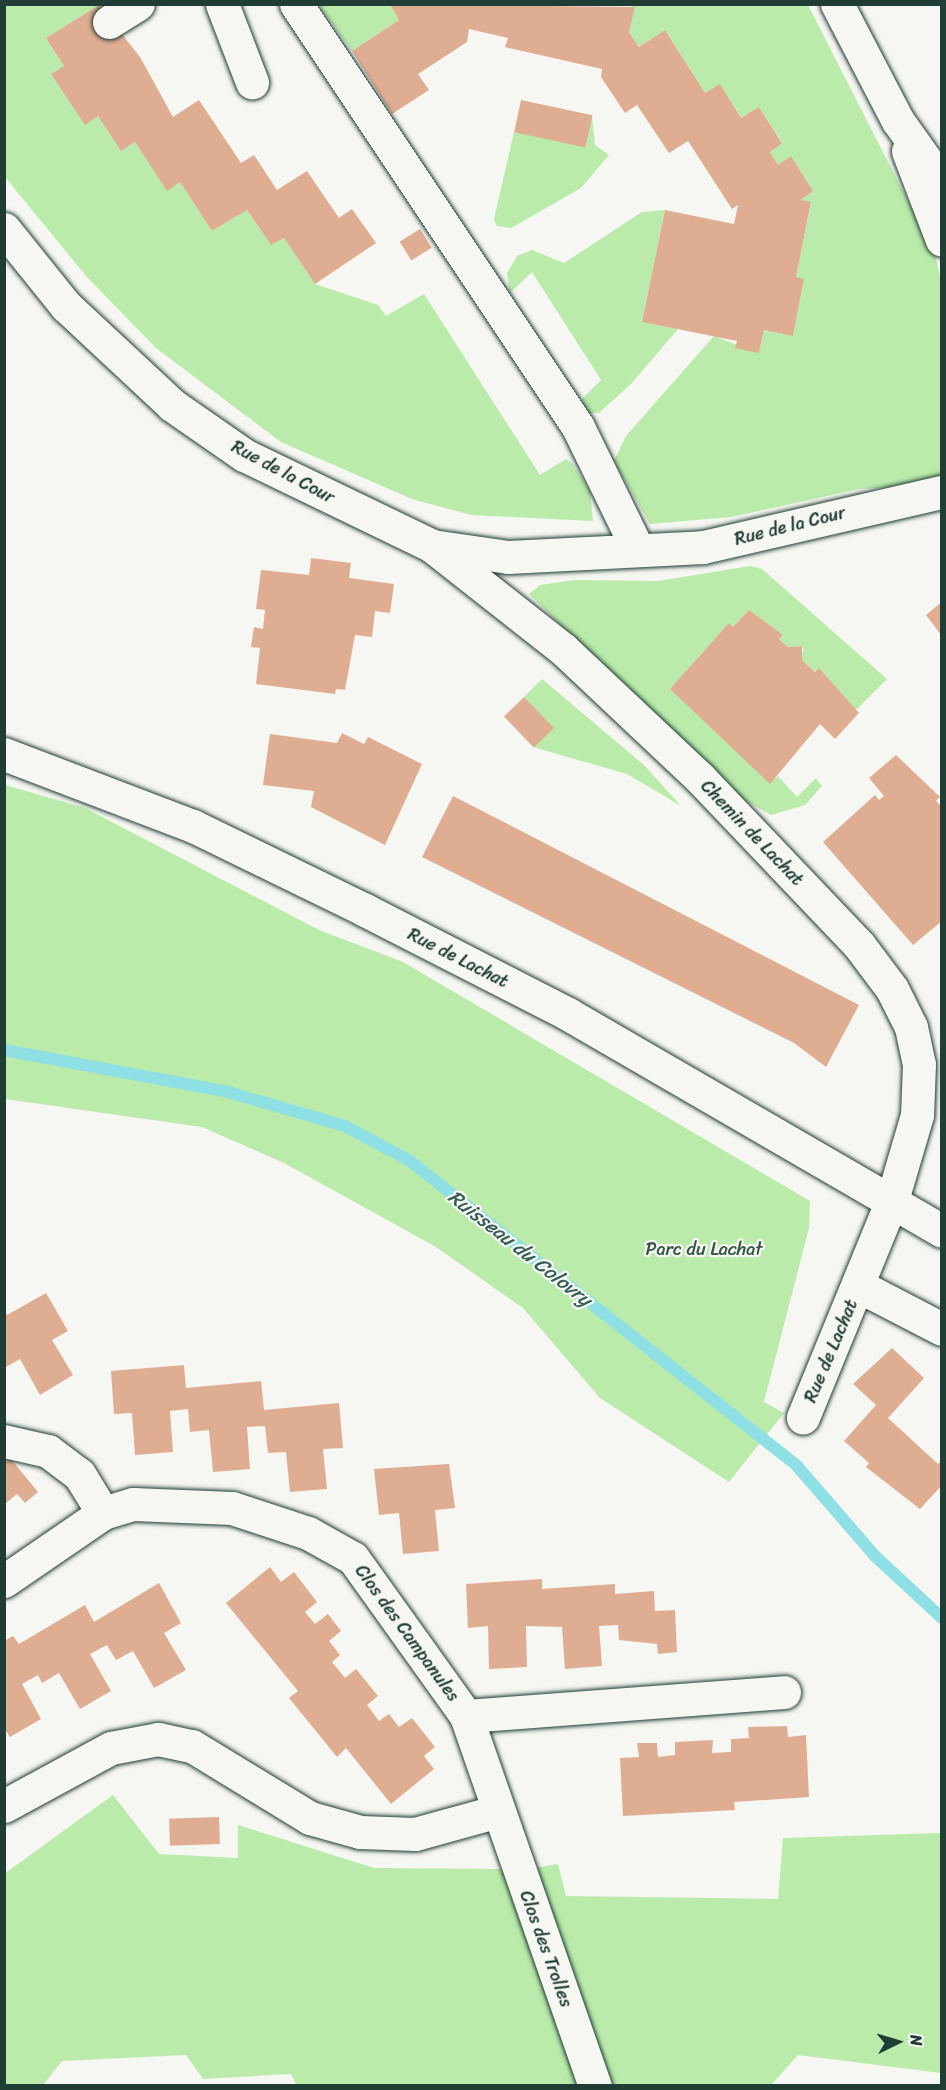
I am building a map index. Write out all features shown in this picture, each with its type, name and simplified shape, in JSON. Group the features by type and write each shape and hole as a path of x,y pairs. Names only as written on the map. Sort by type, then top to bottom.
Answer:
{"street":[{"path":"109,21 138,4"},
{"path":"222,4 252,82"},
{"path":"296,4 578,427 637,548"},
{"path":"837,4 898,121 942,183"},
{"path":"898,121 927,213 942,240"},
{"name":"Rue de la Cour","path":"4,229 66,306 172,405 244,455 432,546 508,557 637,548 703,547 942,492"},
{"name":"Chemin de Lachat","path":"432,546 563,649 769,850 859,945 892,989 910,1027 919,1064 917,1115 892,1200"},
{"name":"Rue de Lachat","path":"4,754 193,826 365,910 568,1014 942,1231"},
{"name":"Rue de Lachat","path":"803,1417 859,1286 892,1200"},
{"name":"Rue de Lachat","path":"859,1286 942,1329"},
{"path":"4,1441 48,1451 72,1468 103,1512"},
{"name":"Clos des Campanules","path":"4,1581 103,1512 133,1504 232,1508 308,1533 353,1558 466,1716 495,1812"},
{"name":"Clos des Campanules","path":"466,1716 784,1692"},
{"path":"4,1806 111,1748 158,1739 192,1746 310,1818 360,1832 415,1834 495,1812"},
{"name":"Clos des Trolles","path":"495,1812 595,2085"}],"green space":[{"path":"4,5 99,5 46,38 64,66 51,74 85,124 98,116 121,151 135,142 167,190 180,182 212,231 247,210 271,245 284,238 315,284 378,305 386,316 424,294 540,475 566,459 572,463 590,491 593,521 471,515 412,499 281,442 156,348 86,276 5,177"},
{"path":"319,5 391,5 399,20 352,51"},
{"path":"625,5 808,5 935,254 942,286 941,484 859,489 731,517 650,524 614,461 626,436 714,336 759,353 764,330 793,336 804,279 796,277 811,203 801,200 813,191 791,156 778,165 770,152 782,142 759,107 741,118 720,85 705,93 665,30 639,47 629,32 634,7"},
{"path":"592,115 595,145 609,155 581,188 511,228 497,226 494,219 514,132 586,147"},
{"path":"665,210 642,322 678,329 631,384 599,413 587,413 582,399 601,380 532,272 510,293 507,273 517,256 532,250 564,263 642,212"},
{"path":"750,566 762,569 887,679 856,710 819,668 815,672 796,654 804,651 802,646 788,647 779,639 783,635 749,610 733,627 729,624 670,689 770,783 778,776 797,797 816,778 822,786 805,805 771,815 737,796 529,594 540,585 574,580 658,581"},
{"path":"542,679 644,765 681,806 627,774 533,747 553,728 524,697"},
{"name":"Parc du Lachat","path":"5,785 85,808 319,930 403,962 810,1201 809,1228 764,1402 784,1413 729,1482 600,1398 523,1308 436,1247 284,1163 202,1127 5,1099"},
{"path":"113,1795 159,1854 238,1858 238,1825 374,1868 506,1869 591,2085 297,2086 291,2074 203,2079 186,2055 62,2061 43,2085 5,2085 4,1874"},
{"path":"941,1833 941,2073 798,2055 771,2085 611,2085 528,1869 558,1864 566,1896 778,1899 783,1838"}],"building":[{"path":"390,4 635,7 629,32 639,47 665,30 705,93 720,84 741,118 759,107 782,143 770,152 778,165 791,156 813,191 801,200 811,202 796,277 804,279 793,336 764,330 759,353 735,348 737,341 642,322 665,210 734,224 738,205 732,209 688,141 669,153 637,105 625,113 601,77 602,69 505,47 508,38 469,29 467,42 418,74 429,90 392,114 352,51 399,20"},
{"path":"99,5 140,57 173,117 199,100 241,163 254,155 277,190 307,171 339,218 352,209 376,243 315,284 284,238 271,245 247,210 212,231 180,182 167,191 135,142 121,151 98,116 85,125 51,74 64,66 46,38"},
{"path":"521,100 592,115 586,147 514,132"},
{"path":"420,229 432,248 411,260 400,242"},
{"path":"311,558 351,563 349,578 394,584 390,613 375,611 372,637 355,635 345,690 336,689 335,694 256,684 260,648 251,647 254,627 263,629 265,610 256,609 261,570 309,575"},
{"path":"942,602 942,636 926,615"},
{"path":"749,610 783,635 779,639 788,647 802,646 802,660 815,672 819,668 859,713 835,739 820,724 770,784 670,689 729,623 733,627"},
{"path":"524,697 554,728 534,747 504,716"},
{"path":"342,733 364,744 368,737 422,764 385,845 311,807 314,791 263,785 270,734 337,743"},
{"path":"896,755 940,797 936,801 942,807 942,921 913,945 823,842 875,795 879,800 884,796 869,778"},
{"path":"453,796 859,1005 826,1067 794,1043 422,857"},
{"path":"46,1293 68,1331 52,1340 73,1375 40,1395 20,1359 4,1368 4,1310 7,1315"},
{"path":"892,1348 924,1378 888,1418 938,1464 942,1460 942,1485 920,1509 866,1467 869,1463 844,1441 876,1405 853,1384"},
{"path":"184,1365 186,1388 261,1381 264,1410 339,1403 343,1448 323,1449 327,1489 290,1492 286,1452 268,1453 265,1426 247,1427 250,1469 213,1472 209,1430 190,1432 188,1409 170,1411 173,1452 135,1455 132,1413 114,1414 111,1371"},
{"path":"10,1458 38,1492 25,1503 17,1494 5,1504 5,1463"},
{"path":"449,1464 455,1508 435,1510 439,1551 403,1554 399,1513 379,1515 374,1469"},
{"path":"270,1567 281,1582 294,1572 317,1602 305,1612 315,1624 328,1614 341,1631 329,1641 340,1655 332,1662 345,1678 356,1669 378,1696 367,1705 379,1721 389,1714 399,1727 412,1718 435,1747 424,1756 434,1769 391,1804 346,1748 337,1757 289,1698 298,1691 226,1603"},
{"path":"542,1579 542,1589 615,1584 615,1594 654,1591 655,1611 675,1610 677,1652 658,1654 657,1644 619,1640 618,1625 599,1626 602,1666 565,1669 562,1627 526,1626 527,1667 489,1669 488,1626 468,1628 466,1584"},
{"path":"159,1583 181,1623 164,1633 186,1670 154,1688 133,1651 116,1660 107,1645 90,1654 111,1691 80,1709 59,1673 42,1683 38,1675 22,1684 41,1719 10,1737 4,1728 4,1641 13,1636 19,1644 85,1605 94,1622"},
{"path":"787,1726 788,1737 806,1735 809,1797 734,1802 735,1810 623,1816 620,1758 639,1757 637,1743 657,1743 658,1757 675,1755 675,1742 713,1740 712,1753 731,1752 731,1739 749,1738 748,1727"},
{"path":"219,1817 220,1844 170,1846 169,1819"}],"waterway":[{"name":"Ruisseau du Colovry","path":"4,1050 228,1092 345,1126 410,1161 797,1466 875,1556 942,1618"}]}
